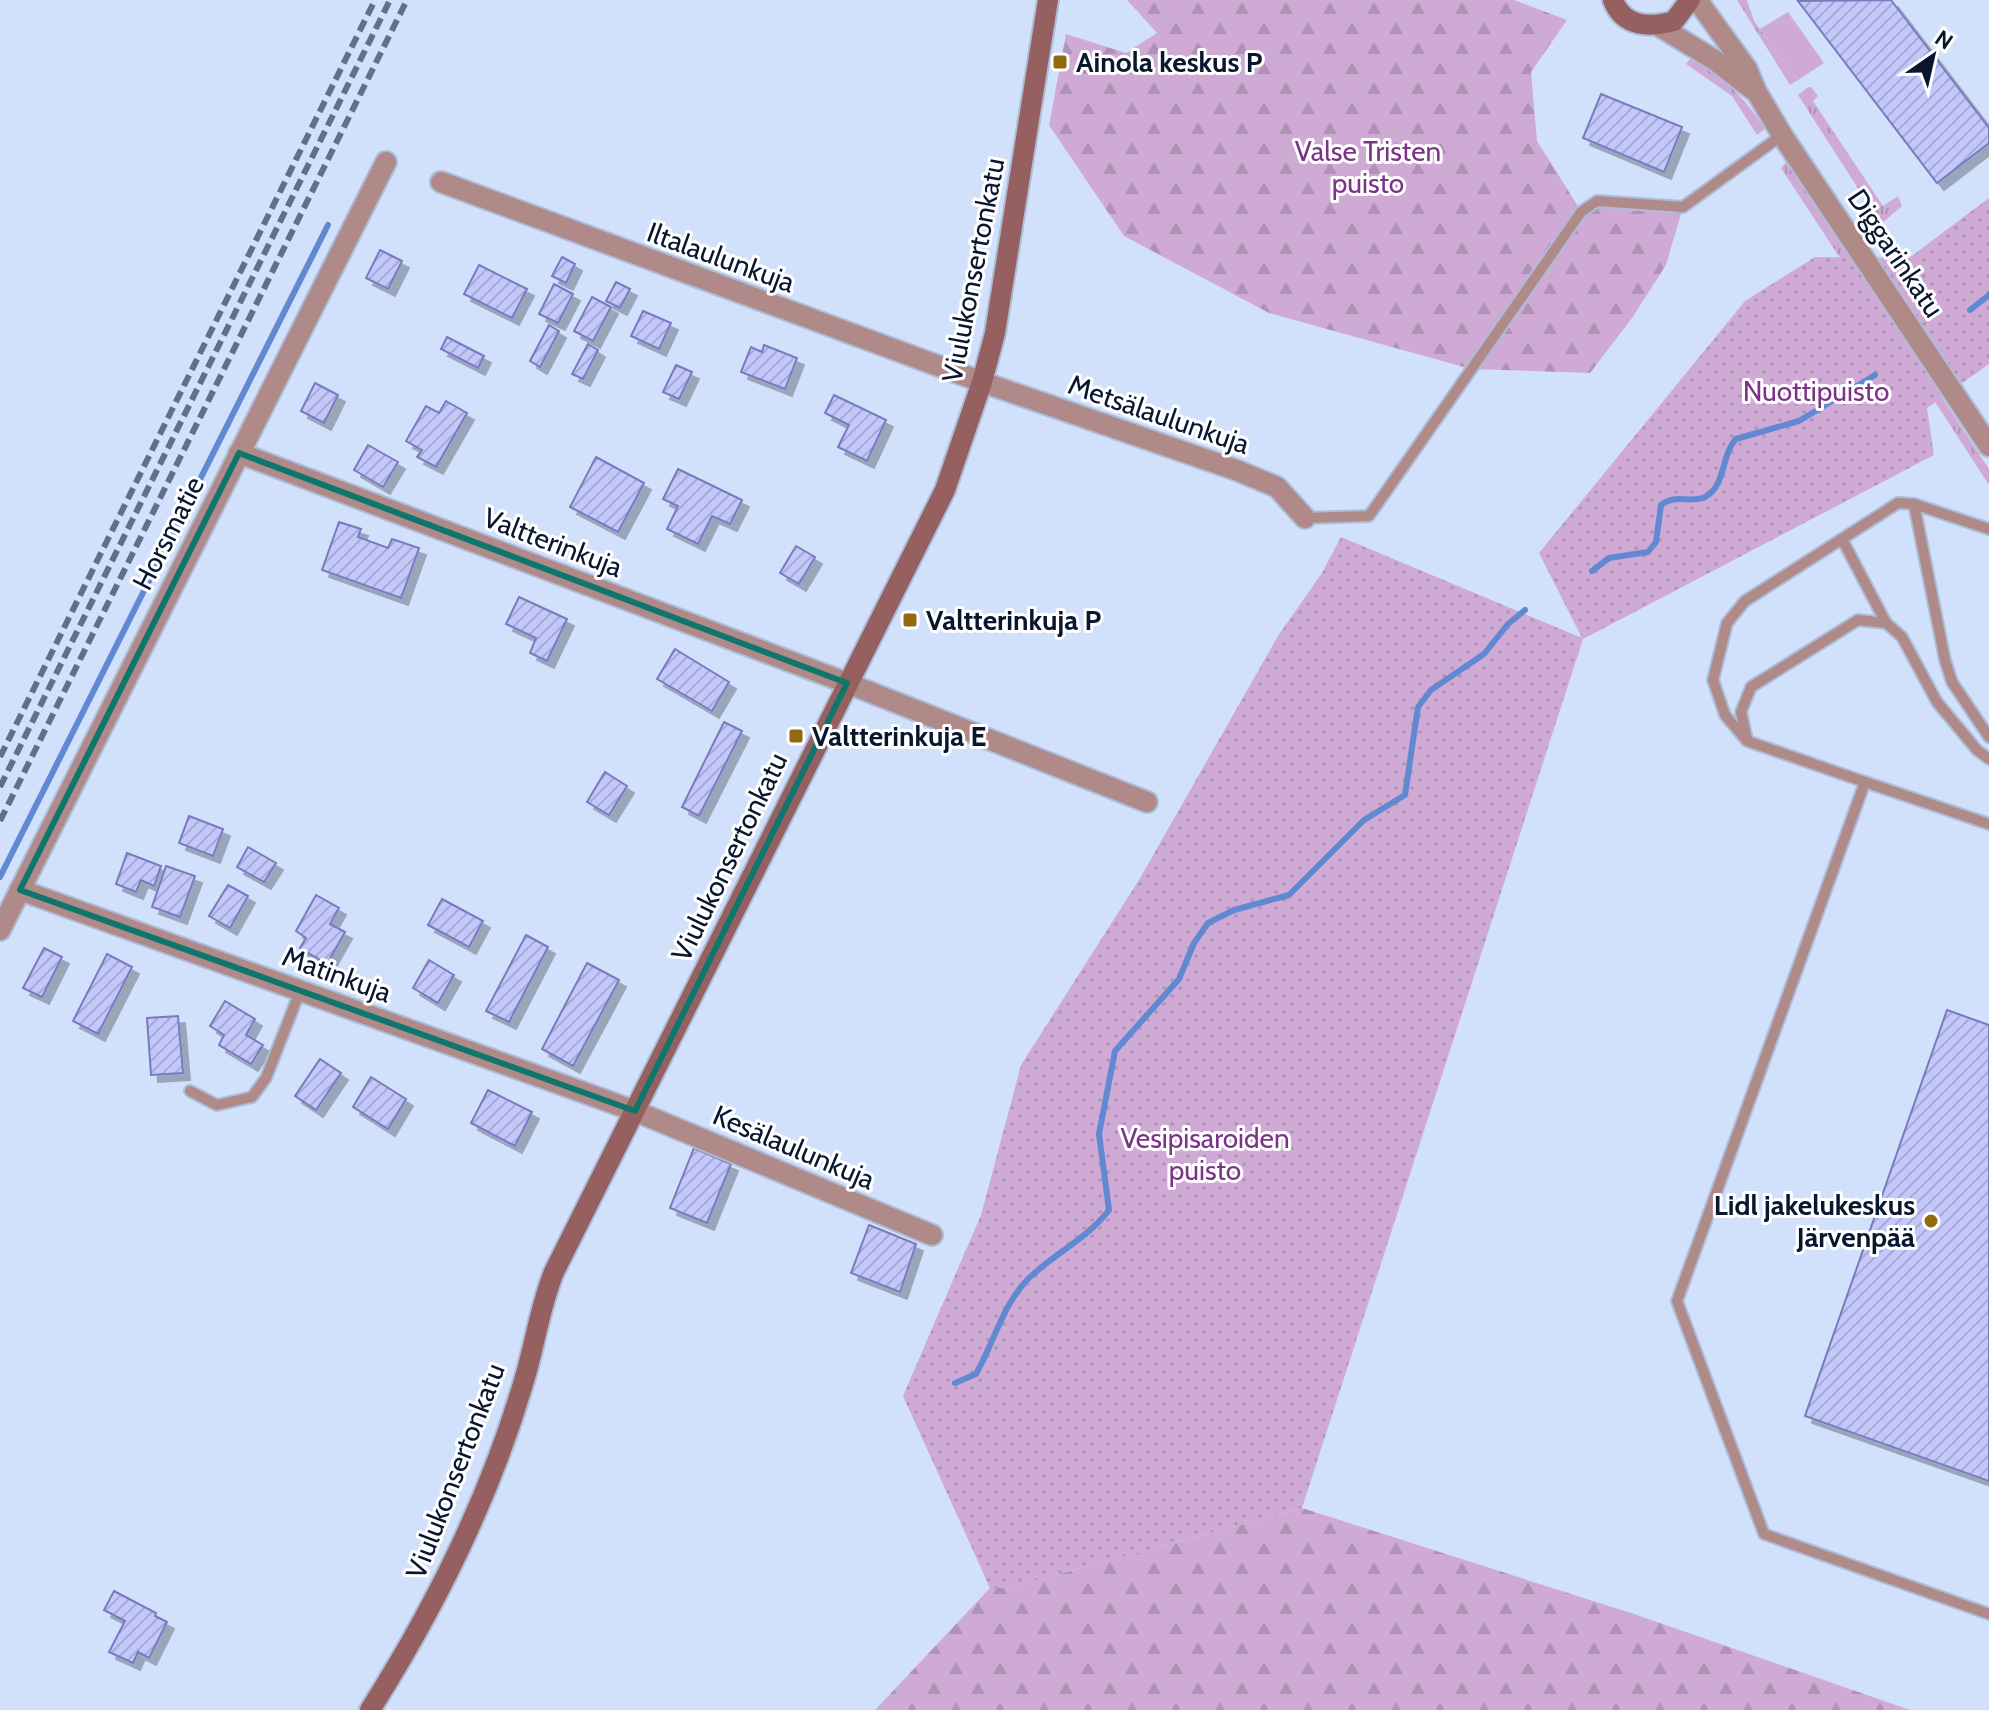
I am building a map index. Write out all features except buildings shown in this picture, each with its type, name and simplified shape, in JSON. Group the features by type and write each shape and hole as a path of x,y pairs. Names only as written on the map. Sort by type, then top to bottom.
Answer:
{"street":[{"name":"Viulukonsertonkatu","path":"370,1710 420,1630 477,1508 523,1383 539,1307 945,490 982,382 1005,277 1048,0"},
{"path":"1593,0 1614,3 1636,23 1659,26 1674,21 1690,0"},
{"name":"Diggarinkatu","path":"1697,0 1747,69 1782,135 1989,446"},
{"name":"Diggarinkatu","path":"1659,26 1716,61 1756,91"},
{"name":"Horsmatie","path":"0,930 386,162"},
{"name":"Iltalaulunkuja","path":"441,182 982,382"},
{"name":"Metsälaulunkuja","path":"982,382 1277,487 1305,518"},
{"name":"Valtterinkuja","path":"239,453 847,683 1147,802"},
{"name":"Matinkuja","path":"20,890 635,1111"},
{"name":"Kesälaulunkuja","path":"635,1111 932,1235"}],"lane":[{"path":"1305,518 1369,516 1581,212 1597,201 1683,207 1782,135"},
{"path":"1989,529 1914,504 1898,503 1745,601 1727,623 1713,680 1725,715 1747,741 1989,824"},
{"path":"1914,504 1952,682 1989,737"},
{"path":"1842,539 1886,623 1902,637 1916,658 1937,702 1977,750 1989,759"},
{"path":"1747,741 1741,712 1751,687 1858,620 1886,623"},
{"path":"1865,782 1677,1301 1764,1534 1989,1614"},
{"path":"190,1091 217,1105 252,1097 266,1078 300,991"}],"highlighted area":[{"path":"239,453 847,683 635,1111 20,890"}],"green space":[{"name":"Valse Tristen puisto","path":"1127,0 1514,0 1567,20 1531,72 1537,141 1581,211 1597,201 1683,207 1666,265 1632,318 1590,373 1471,369 1269,313 1124,236 1049,125 1066,34 1126,53 1157,33"},
{"path":"1737,0 1747,0 1754,21 1798,80 1790,85"},
{"path":"1788,12 1824,63 1798,80 1760,29"},
{"path":"1690,59 1732,88 1765,129 1757,135 1732,96 1686,64"},
{"path":"1808,87 1818,96 1813,101 1883,206 1898,196 1902,206 1881,224 1798,95"},
{"path":"1786,162 1871,290 1863,293 1781,168"},
{"name":"Vesipisaroiden puisto","path":"1989,198 1989,364 1927,408 1934,455 1583,639 1302,1508 1007,1588 990,1588 903,1396 981,1215 1021,1065 1139,880 1278,636 1322,573 1341,537 1582,638 1539,553 1745,301 1815,257 1909,258"},
{"path":"1878,301 1989,469 1989,485 1873,306"},
{"path":"1302,1508 1634,1614 1910,1710 875,1710 990,1588 1007,1588"}],"waterway":[{"path":"0,877 328,225"},
{"path":"1970,310 1989,295"},
{"path":"1592,571 1609,558 1648,552 1656,542 1661,505 1672,500 1700,499 1712,492 1736,439 1799,421 1875,375"},
{"path":"955,1383 976,1374 1005,1313 1027,1280 1090,1230 1109,1210 1099,1134 1115,1051 1179,979 1194,943 1208,923 1234,910 1289,895 1364,820 1405,795 1418,707 1431,690 1484,654 1508,624 1525,610"}],"railway":[{"path":"0,757 375,0"},
{"path":"0,787 390,0"},
{"path":"0,821 407,0"}],"place":[{"name":"Ainola keskus P","path":"1060,62"},
{"name":"Valtterinkuja P","path":"910,620"},
{"name":"Valtterinkuja E","path":"796,736"},
{"name":"Lidl jakelukeskus Järvenpää","path":"1931,1221"}],"park label":[{"name":"Nuottipuisto","path":"1816,391"}]}
